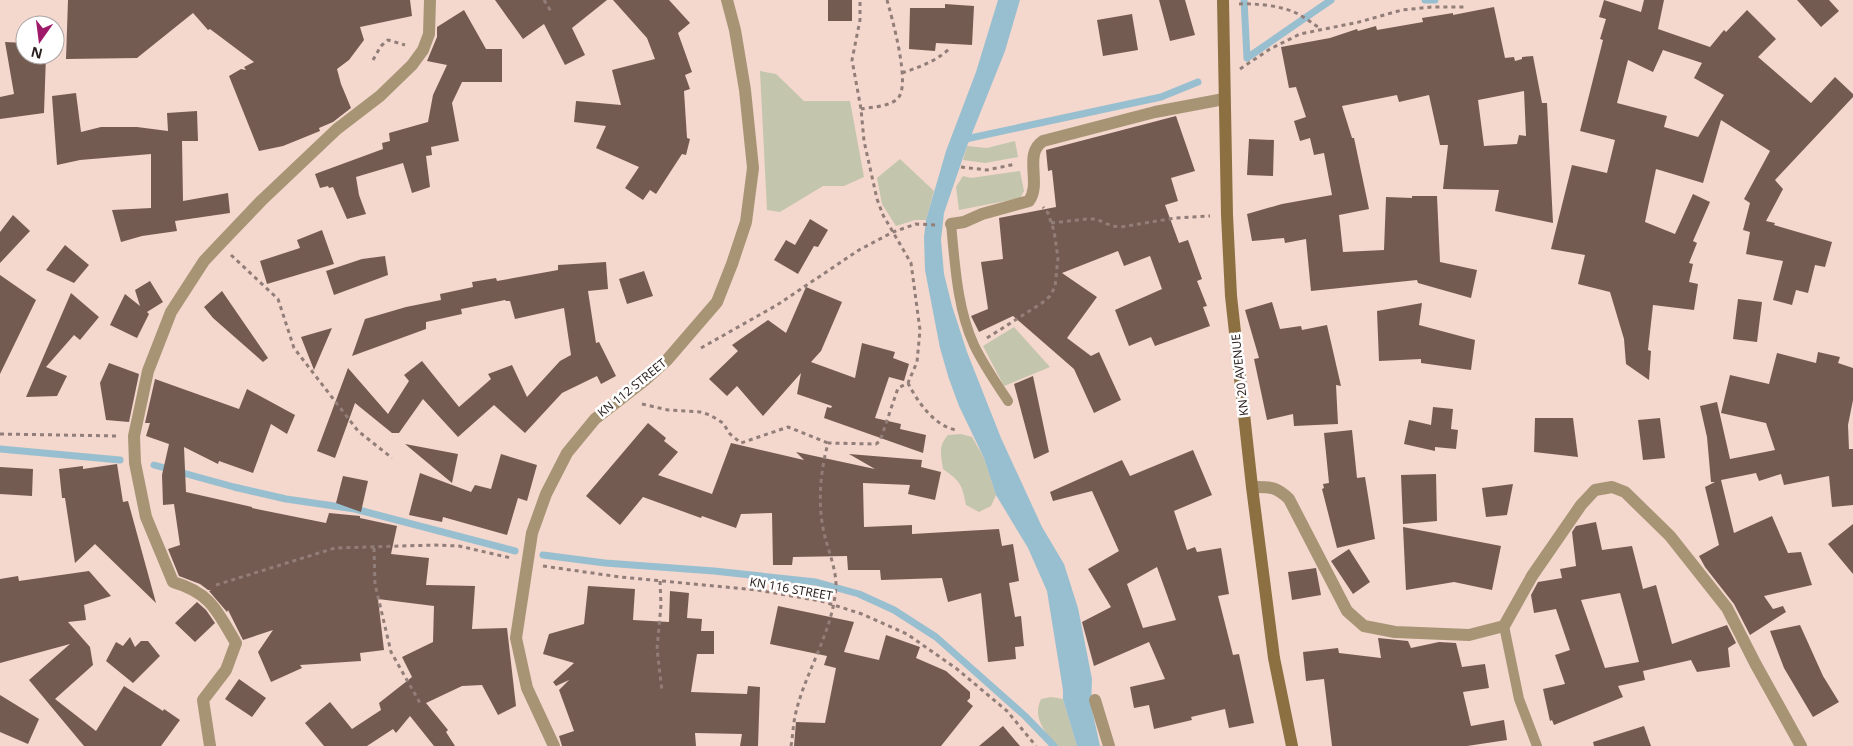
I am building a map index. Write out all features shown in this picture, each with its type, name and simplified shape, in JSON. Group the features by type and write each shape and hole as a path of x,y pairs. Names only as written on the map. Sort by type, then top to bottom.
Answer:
{"main road":[{"name":"KN 20 AVENUE","path":"1224,2 1227,215 1232,296 1252,487 1274,658 1292,746"}],"street":[{"path":"210,746 203,700 226,670 236,643 213,603 190,587 173,582 146,517 135,463 134,436 148,371 171,312 204,260 261,201 337,129 380,96 412,65 423,50 429,34 430,0"},
{"name":"KN 112 STREET","path":"554,746 527,688 516,638 532,533 546,494 567,453 595,418 645,380 667,360 717,302 746,222 753,168 745,90 734,30 726,0"},
{"path":"951,224 964,222 982,214 1029,201 1032,196 1034,160 1037,145 1043,140 1154,112 1224,99"},
{"path":"1252,487 1271,487 1280,490 1289,499 1348,612 1364,626 1395,632 1469,635 1504,626 1532,576 1581,505 1595,490 1612,487 1626,492 1670,536 1727,608 1801,746"},
{"path":"1095,700 1109,746"}],"lane":[{"path":"951,224 956,277 967,326 974,346 1008,401"},
{"path":"1504,626 1519,699 1537,746"}],"path":[{"path":"544,0 552,13"},
{"path":"622,398 668,410 700,412 722,423 730,434 742,443 788,428 828,443 876,444 880,441 898,388 908,383 917,362 920,330 911,263 877,199 864,142 861,109 852,60 860,20 860,0"},
{"path":"861,109 894,102 900,97 902,73 897,34 887,0"},
{"path":"1224,2 1249,4 1298,14 1308,22 1321,28"},
{"path":"1224,77 1285,40 1321,28 1359,22 1402,10 1432,7 1464,7"},
{"path":"373,60 381,46 388,40 423,50"},
{"path":"902,73 930,63 949,49"},
{"path":"962,167 987,170 1034,160"},
{"path":"974,346 1042,303 1050,296 1055,287 1058,258 1051,222 1048,213 1041,203 1032,196"},
{"path":"1051,222 1087,219 1121,227 1175,218 1227,215"},
{"path":"667,360 670,361 717,340 777,305 859,250 893,232 916,224 937,225"},
{"path":"220,244 278,300 294,348 358,431 392,458"},
{"path":"908,383 933,418 939,423 956,430"},
{"path":"0,434 134,436"},
{"path":"791,746 796,712 833,604 836,584 824,535 820,495 822,465 828,443"},
{"name":"KN 116 STREET","path":"214,585 336,548 435,545 460,546 526,564 660,581 756,590 833,604 862,614 907,634 957,668 1007,711 1036,746"},
{"path":"374,548 375,584 391,652 420,703"},
{"path":"660,581 661,605 657,649 662,691"}],"green space":[{"path":"760,71 776,74 804,101 850,101 864,177 844,186 823,186 780,212 767,210"},
{"path":"1015,141 1018,157 985,163 963,160 967,146 987,148"},
{"path":"900,159 934,191 926,220 915,220 896,226 882,204 877,178"},
{"path":"1020,171 1024,191 1020,198 959,210 956,187 963,176 971,178"},
{"path":"1014,327 1050,367 1004,386 983,346"},
{"path":"961,434 972,437 984,458 996,495 991,506 979,512 966,505 959,484 943,469 941,451 945,439 948,435"},
{"path":"1051,697 1063,699 1077,746 1052,746 1040,723 1038,712 1041,699"}],"water":[{"path":"998,0 1020,0 1005,51 967,146 944,213 941,240 944,274 967,352 1001,438 1042,527 1064,564 1078,608 1092,679 1091,705 1100,746 1077,746 1063,699 1047,591 1028,548 996,495 984,458 959,406 940,348 925,270 924,237 926,220 946,151 976,72"}],"building":[{"path":"68,0 410,0 412,16 360,27 364,40 349,60 337,69 351,108 333,122 319,128 320,131 283,146 259,151 229,76 241,69 246,70 244,67 254,62 210,29 208,30 193,13 137,58 66,59"},
{"path":"495,0 607,0 572,28 585,55 565,65 544,24 523,39"},
{"path":"613,0 669,0 690,23 678,33 692,72 685,75 690,89 684,91 687,138 690,139 686,155 682,154 656,194 650,190 643,200 625,188 639,167 596,148 606,126 574,122 576,101 621,105 612,70 655,59 647,38"},
{"path":"828,0 852,0 852,21 828,21"},
{"path":"1159,0 1185,0 1195,35 1170,41"},
{"path":"1604,0 1641,12 1644,0 1664,0 1658,29 1710,47 1724,30 1726,32 1747,10 1776,39 1758,57 1811,103 1835,77 1853,94 1853,97 1775,180 1783,189 1766,221 1832,242 1825,267 1815,265 1808,293 1796,290 1792,305 1773,300 1783,261 1746,254 1750,232 1743,230 1750,203 1744,199 1770,151 1721,120 1703,183 1656,169 1645,222 1675,234 1693,194 1710,202 1693,241 1697,243 1689,263 1693,264 1689,282 1698,284 1694,310 1653,305 1648,350 1651,351 1649,380 1626,364 1624,339 1610,292 1578,284 1585,255 1551,249 1572,165 1607,173 1615,140 1580,131 1603,40 1600,39 1606,19 1599,17","holes":["1663,50 1702,63 1694,78 1724,95 1698,137 1664,127 1667,116 1617,103 1628,60 1653,72"]},
{"path":"1797,0 1829,0 1839,11 1821,27"},
{"path":"945,4 974,6 972,45 936,43 935,51 909,49 910,8 945,8"},
{"path":"1494,7 1505,58 1514,57 1515,61 1522,59 1522,57 1533,56 1542,103 1547,103 1553,223 1495,211 1499,190 1443,189 1448,145 1440,145 1429,95 1399,102 1397,95 1342,106 1352,138 1354,138 1369,209 1339,215 1343,252 1384,250 1386,197 1412,198 1412,196 1437,196 1440,262 1477,270 1471,298 1418,283 1417,280 1311,291 1306,239 1285,243 1284,238 1252,241 1247,214 1282,204 1332,195 1324,153 1314,155 1310,138 1300,141 1294,121 1306,117 1296,87 1289,88 1281,47 1330,38 1357,29 1358,31 1376,26 1377,30 1423,22 1422,18 1453,13 1453,15","holes":["1524,91 1526,136 1519,135 1517,144 1484,146 1478,100"]},
{"path":"464,10 486,49 502,49 502,82 462,82 452,103 459,141 431,147 432,155 426,156 430,187 412,193 403,163 356,177 359,195 366,214 347,219 333,187 320,188 315,174 383,149 382,143 390,141 389,133 428,122 433,95 447,65 427,61 437,37 437,27"},
{"path":"1132,14 1138,50 1103,56 1097,20"},
{"path":"5,42 15,42 15,65 46,65 44,113 0,119 0,97 14,94"},
{"path":"76,93 81,132 101,127 137,127 168,131 167,113 197,111 198,141 182,141 183,201 228,193 230,213 175,221 177,231 142,236 121,242 112,210 151,208 151,154 80,160 57,165 52,96"},
{"path":"1176,116 1195,171 1171,178 1178,201 1165,205 1179,243 1188,240 1202,279 1197,281 1207,306 1203,307 1210,326 1155,346 1151,337 1129,346 1115,310 1162,289 1150,256 1124,266 1118,251 1062,273 1097,297 1067,338 1091,356 1099,352 1121,400 1094,413 1074,369 1013,316 979,332 971,316 988,309 981,262 1003,259 999,218 1056,207 1052,170 1048,171 1046,150"},
{"path":"1249,139 1274,140 1273,176 1247,175"},
{"path":"13,215 30,231 0,263 0,232"},
{"path":"810,219 828,230 818,247 814,246 798,274 774,260 786,240 795,245"},
{"path":"322,230 334,264 267,284 260,261 300,248 297,240"},
{"path":"65,245 89,265 74,283 46,270"},
{"path":"385,256 388,275 334,295 326,271 362,259"},
{"path":"606,262 608,289 588,291 596,343 599,342 616,376 601,384 597,376 562,393 525,433 494,405 458,437 423,399 399,433 392,433 355,403 335,458 317,451 348,368 388,414 409,381 404,375 422,361 459,407 491,379 488,374 512,365 527,397 560,361 571,355 564,308 515,319 510,301 505,300 461,309 462,314 426,322 426,329 352,356 365,319 406,307 441,300 440,294 473,287 472,282 496,278 497,281 558,270 558,265"},
{"path":"644,271 653,296 627,304 619,279"},
{"path":"0,275 36,300 0,374"},
{"path":"150,281 163,302 147,312 149,314 137,338 110,325 125,294 140,306 135,290"},
{"path":"806,287 842,302 821,351 811,362 855,378 862,343 895,352 893,358 909,364 904,381 889,377 875,418 901,424 900,429 926,435 923,453 824,418 827,407 831,408 832,406 797,394 801,373 763,416 737,386 727,396 709,379 738,351 732,345 768,320 786,333"},
{"path":"222,291 268,358 263,362 213,318 204,307"},
{"path":"71,293 99,317 80,340 74,335 46,367 67,376 57,396 26,397"},
{"path":"1738,299 1762,302 1757,342 1733,339"},
{"path":"1272,302 1280,329 1301,326 1302,330 1327,325 1341,386 1336,385 1338,424 1294,426 1293,414 1267,420 1254,359 1259,358 1245,310"},
{"path":"1422,303 1419,325 1475,340 1471,370 1421,363 1421,359 1379,361 1377,311"},
{"path":"332,328 314,370 301,337"},
{"path":"1818,352 1840,357 1838,363 1853,368 1853,400 1848,425 1849,449 1853,449 1853,505 1832,507 1829,476 1784,485 1781,474 1759,481 1756,473 1721,480 1734,533 1772,516 1788,553 1801,552 1812,585 1764,596 1773,609 1783,606 1786,612 1750,635 1734,604 1705,567 1699,556 1719,545 1705,487 1715,482 1711,482 1707,437 1700,406 1717,402 1730,459 1775,450 1766,423 1721,413 1730,375 1769,384 1777,353 1816,363"},
{"path":"109,363 139,374 129,422 106,420 100,383"},
{"path":"1033,376 1049,452 1034,459 1014,384"},
{"path":"155,379 239,409 247,389 295,415 287,434 271,424 253,473 219,461 218,464 184,447 186,492 326,523 329,513 360,516 360,518 397,526 391,554 429,558 426,585 475,586 472,629 507,628 516,706 498,715 482,685 462,686 426,703 448,730 446,732 455,746 434,746 410,716 396,733 393,729 367,746 324,746 305,723 330,702 352,729 381,710 379,703 412,677 402,657 433,642 434,606 378,599 384,650 360,653 361,661 300,665 302,668 271,682 258,652 273,630 243,640 228,610 227,612 209,591 211,590 179,576 168,549 180,545 174,504 163,505 162,475 169,444 146,436 150,423 145,423"},
{"path":"1433,407 1453,409 1451,429 1458,430 1456,449 1435,447 1435,451 1404,444 1409,420 1431,425"},
{"path":"1535,418 1573,418 1578,457 1534,452"},
{"path":"1660,418 1665,458 1643,460 1638,420"},
{"path":"648,423 666,438 664,441 678,452 658,475 712,494 731,443 804,460 796,452 875,469 849,454 922,460 921,467 941,472 935,500 908,494 910,485 863,483 864,527 912,525 912,534 999,529 1002,546 1013,544 1019,581 1009,583 1015,617 1021,616 1024,646 1015,647 1016,659 988,662 981,593 948,602 942,578 881,580 880,570 848,570 847,556 793,557 792,565 773,565 772,513 741,514 736,528 702,516 701,518 643,497 620,525 586,496"},
{"path":"1352,430 1357,478 1365,477 1375,539 1337,548 1322,489 1324,488 1323,484 1329,483 1324,433"},
{"path":"405,444 458,454 452,483"},
{"path":"1193,450 1212,495 1174,511 1187,550 1195,547 1197,552 1221,548 1229,594 1218,596 1233,655 1239,654 1254,723 1229,728 1225,709 1191,717 1192,720 1154,729 1149,705 1134,708 1130,687 1165,679 1149,642 1094,666 1082,622 1111,607 1088,569 1119,551 1092,491 1053,501 1050,492 1122,460 1130,476","holes":["1157,567 1176,620 1143,628 1127,584"]},
{"path":"501,454 537,465 527,501 518,498 507,535 443,517 442,522 409,515 420,473 471,492 475,485 491,489"},
{"path":"117,464 123,502 128,501 156,603 95,544 75,563 65,498 62,498 59,469 83,466 83,469"},
{"path":"0,467 33,469 32,496 0,494"},
{"path":"1436,474 1437,521 1403,524 1401,475"},
{"path":"343,476 368,481 361,512 336,503"},
{"path":"1513,484 1507,515 1486,517 1482,488"},
{"path":"1596,522 1602,550 1632,546 1643,589 1656,585 1672,644 1727,625 1736,643 1728,648 1730,667 1697,672 1691,660 1643,671 1645,680 1618,686 1623,697 1554,725 1552,720 1550,721 1543,689 1565,684 1555,655 1570,650 1556,609 1534,613 1531,595 1538,582 1562,578 1560,569 1576,566 1572,532 1576,526","holes":["1620,593 1639,662 1605,668 1581,600"]},
{"path":"1853,524 1853,574 1828,544"},
{"path":"1403,527 1501,546 1492,590 1454,582 1406,590"},
{"path":"1349,549 1370,582 1353,594 1331,561"},
{"path":"1316,568 1321,595 1292,600 1288,572"},
{"path":"89,571 111,596 84,605 86,620 68,622 90,647 93,665 55,699 96,731 124,686 180,720 161,746 84,746 29,680 70,644 0,663 0,579 18,576 19,581"},
{"path":"588,586 635,589 633,620 669,622 670,591 689,593 687,618 702,619 701,631 714,631 714,654 697,654 691,692 747,694 748,686 760,687 758,746 740,746 742,734 695,733 696,746 562,746 559,736 574,731 559,690 569,680 556,686 553,682 574,663 543,654 549,634 584,624"},
{"path":"197,602 206,610 215,623 195,642 175,623"},
{"path":"778,606 854,622 844,652 879,660 886,635 920,647 916,658 946,671 970,692 970,698 967,701 973,706 941,746 794,746 796,722 825,723 836,668 824,665 827,656 770,644"},
{"path":"1800,625 1823,676 1839,702 1813,717 1784,668 1770,631"},
{"path":"130,637 135,647 141,641 148,641 160,656 133,683 106,661 116,642 123,646"},
{"path":"1378,638 1408,641 1411,648 1439,642 1456,643 1462,667 1485,664 1489,688 1463,692 1471,726 1504,720 1507,740 1467,746 1332,746 1324,679 1306,681 1303,652 1338,648 1339,653 1381,658"},
{"path":"239,679 266,698 252,717 225,699"},
{"path":"0,695 39,719 28,744 0,732"},
{"path":"1003,726 1020,746 979,746"},
{"path":"1644,726 1651,746 1594,746 1593,742"}],"waterway":[{"path":"1244,0 1247,58"},
{"path":"1247,58 1331,0"},
{"path":"1425,0 1435,0"},
{"path":"961,140 1161,97 1198,82"},
{"path":"0,449 120,460"},
{"path":"154,465 286,499 355,509 515,551"},
{"path":"543,555 605,563 714,571 816,582 859,594 894,610 936,637 1025,716 1054,746"}]}
